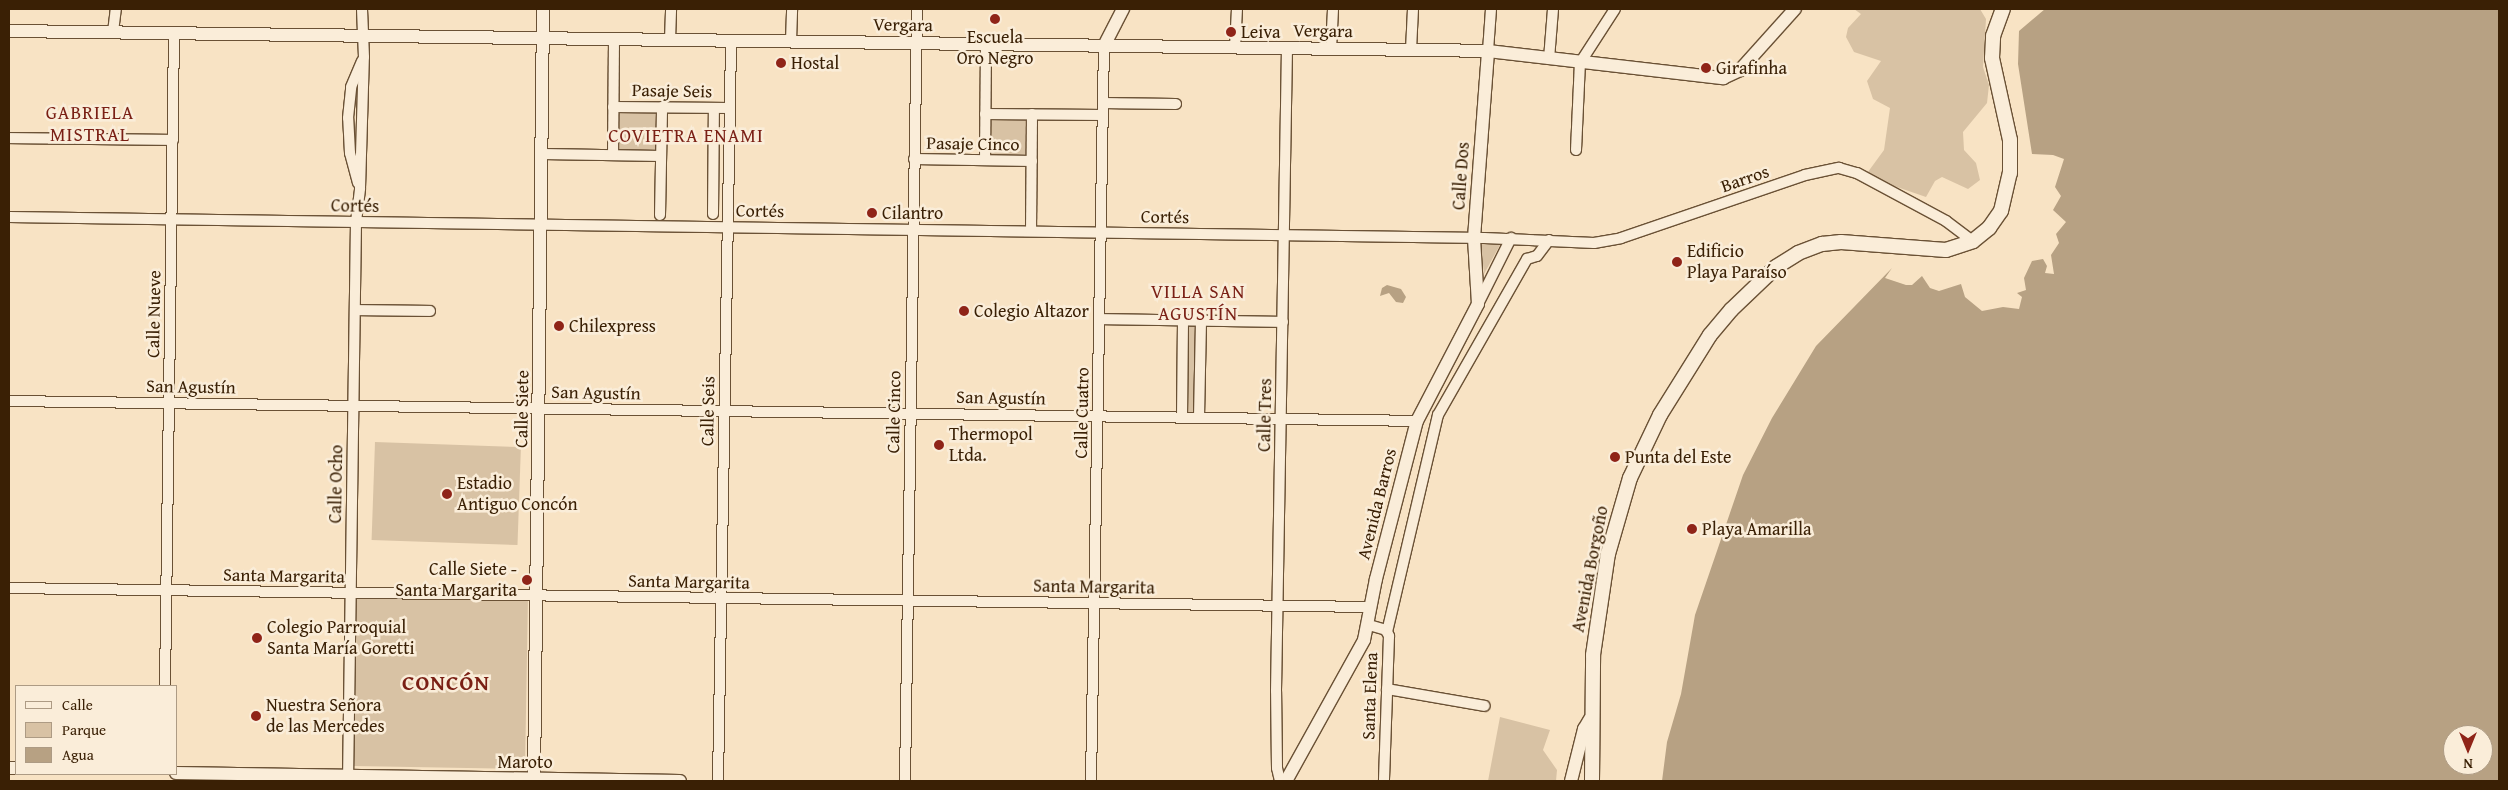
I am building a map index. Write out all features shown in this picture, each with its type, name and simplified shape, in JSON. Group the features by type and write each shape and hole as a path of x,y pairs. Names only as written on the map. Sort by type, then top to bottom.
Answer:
{"main road":[{"name":"Avenida Borgoño","path":"1592,781 1590,719 1597,624 1616,520 1630,478 1660,415 1710,336 1755,285 1776,266 1810,247 1841,242 1938,250 1973,241 1989,228 2001,211 2010,173 2010,140 1992,58 1994,36 2003,9"}],"street":[{"path":"113,32 116,9"},
{"name":"Calle Ocho","path":"348,779 354,310 356,222 360,188 350,153 348,118 351,87 364,57 362,9"},
{"name":"Calle Siete","path":"534,780 543,154 543,9"},
{"path":"670,40 671,9"},
{"path":"791,41 792,9"},
{"name":"Calle Cinco","path":"905,781 917,9"},
{"path":"1104,46 1122,9"},
{"path":"1235,47 1237,9"},
{"path":"1331,49 1334,9"},
{"path":"1411,50 1413,9"},
{"path":"1488,51 1491,9"},
{"path":"1549,59 1553,9"},
{"path":"1576,150 1580,63 1615,9"},
{"name":"Vergara","path":"9,31 1488,51 1704,78 1728,77 1754,58 1795,9"},
{"name":"Calle Nueve","path":"165,685 174,33"},
{"path":"613,155 614,39"},
{"name":"Calle Seis","path":"718,781 730,40"},
{"path":"985,160 986,44"},
{"name":"Calle Cuatro","path":"1091,781 1093,604 1099,416 1104,46"},
{"name":"Calle Tres","path":"1280,781 1277,758 1277,606 1282,418 1287,48"},
{"name":"Calle Dos","path":"1478,304 1474,238 1488,51"},
{"path":"1103,103 1176,104"},
{"name":"Pasaje Seis","path":"613,107 729,108"},
{"path":"660,215 662,107"},
{"path":"713,214 714,108"},
{"path":"985,114 1103,115"},
{"path":"1031,231 1032,114"},
{"path":"9,138 173,140"},
{"path":"543,154 661,156"},
{"name":"Pasaje Cinco","path":"914,159 1032,161"},
{"name":"Barros","path":"1511,238 1606,242 1806,175 1839,168 1857,173 1946,221 1973,241"},
{"name":"Cortés","path":"9,217 1511,238"},
{"name":"Avenida Barros","path":"1286,781 1364,640 1369,625 1369,608 1417,420 1511,238"},
{"name":"Avenida Barros","path":"1387,632 1438,415 1526,259 1537,256 1549,240"},
{"path":"354,310 430,311"},
{"path":"1100,319 1283,322"},
{"path":"1182,417 1183,321"},
{"path":"1199,418 1201,321"},
{"name":"San Agustín","path":"9,401 1417,420"},
{"name":"Santa Margarita","path":"9,588 1369,608"},
{"name":"Santa Elena","path":"1369,625 1387,632 1384,781"},
{"path":"1387,689 1485,706"},
{"path":"1571,781 1584,729 1590,719"},
{"name":"Maroto","path":"178,773 372,780 680,781"}],"green space":[{"path":"1854,9 1980,9 1986,19 1983,67 1989,85 1987,103 1963,132 1964,150 1976,163 1980,180 1968,189 1942,177 1935,181 1926,197 1865,176 1884,150 1890,108 1873,99 1867,81 1881,61 1854,52 1846,37 1848,28 1861,14"},
{"path":"618,112 658,112 658,150 618,150"},
{"path":"990,118 1028,118 1028,155 990,155"},
{"path":"1481,244 1500,245 1484,274"},
{"path":"1185,324 1197,324 1197,412 1185,412"},
{"name":"Estadio Antiguo Concón","path":"375,442 521,447 517,545 372,540"},
{"path":"357,596 528,599 525,769 354,766"},
{"path":"1500,717 1550,730 1543,750 1557,770 1556,781 1488,781"}],"water":[{"path":"2045,9 2499,9 2499,781 1662,781 1667,742 1681,694 1695,615 1743,475 1772,418 1816,346 1892,268 1885,278 1906,285 1912,285 1922,276 1930,288 1939,291 1961,284 1965,297 1982,311 2003,307 2019,309 2022,297 2017,293 2026,290 2024,278 2032,261 2043,259 2047,266 2045,273 2054,274 2051,255 2059,243 2056,234 2066,222 2053,210 2061,196 2055,187 2064,159 2053,155 2032,154 2018,64 2019,31"},
{"path":"1387,285 1401,289 1406,297 1403,303 1396,302 1389,293 1380,296 1382,288"}],"place":[{"name":"Escuela Oro Negro","path":"995,19"},
{"name":"Leiva","path":"1231,32"},
{"name":"Hostal","path":"781,63"},
{"name":"Girafinha","path":"1706,68"},
{"name":"Cilantro","path":"872,213"},
{"name":"Edificio Playa Paraíso","path":"1677,262"},
{"name":"Colegio Altazor","path":"964,311"},
{"name":"Chilexpress","path":"559,326"},
{"name":"Thermopol Ltda.","path":"939,445"},
{"name":"Punta del Este","path":"1615,457"},
{"name":"Estadio Antiguo Concón","path":"447,494"},
{"name":"Playa Amarilla","path":"1692,529"},
{"name":"Calle Siete - Santa Margarita","path":"527,580"},
{"name":"Colegio Parroquial Santa María Goretti","path":"257,638"},
{"name":"Nuestra Señora de las Mercedes","path":"256,716"}],"district":[{"name":"GABRIELA MISTRAL","path":"90,124"},
{"name":"COVIETRA ENAMI","path":"686,136"},
{"name":"VILLA SAN AGUSTÍN","path":"1198,303"},
{"name":"CONCÓN","path":"446,683"}]}
